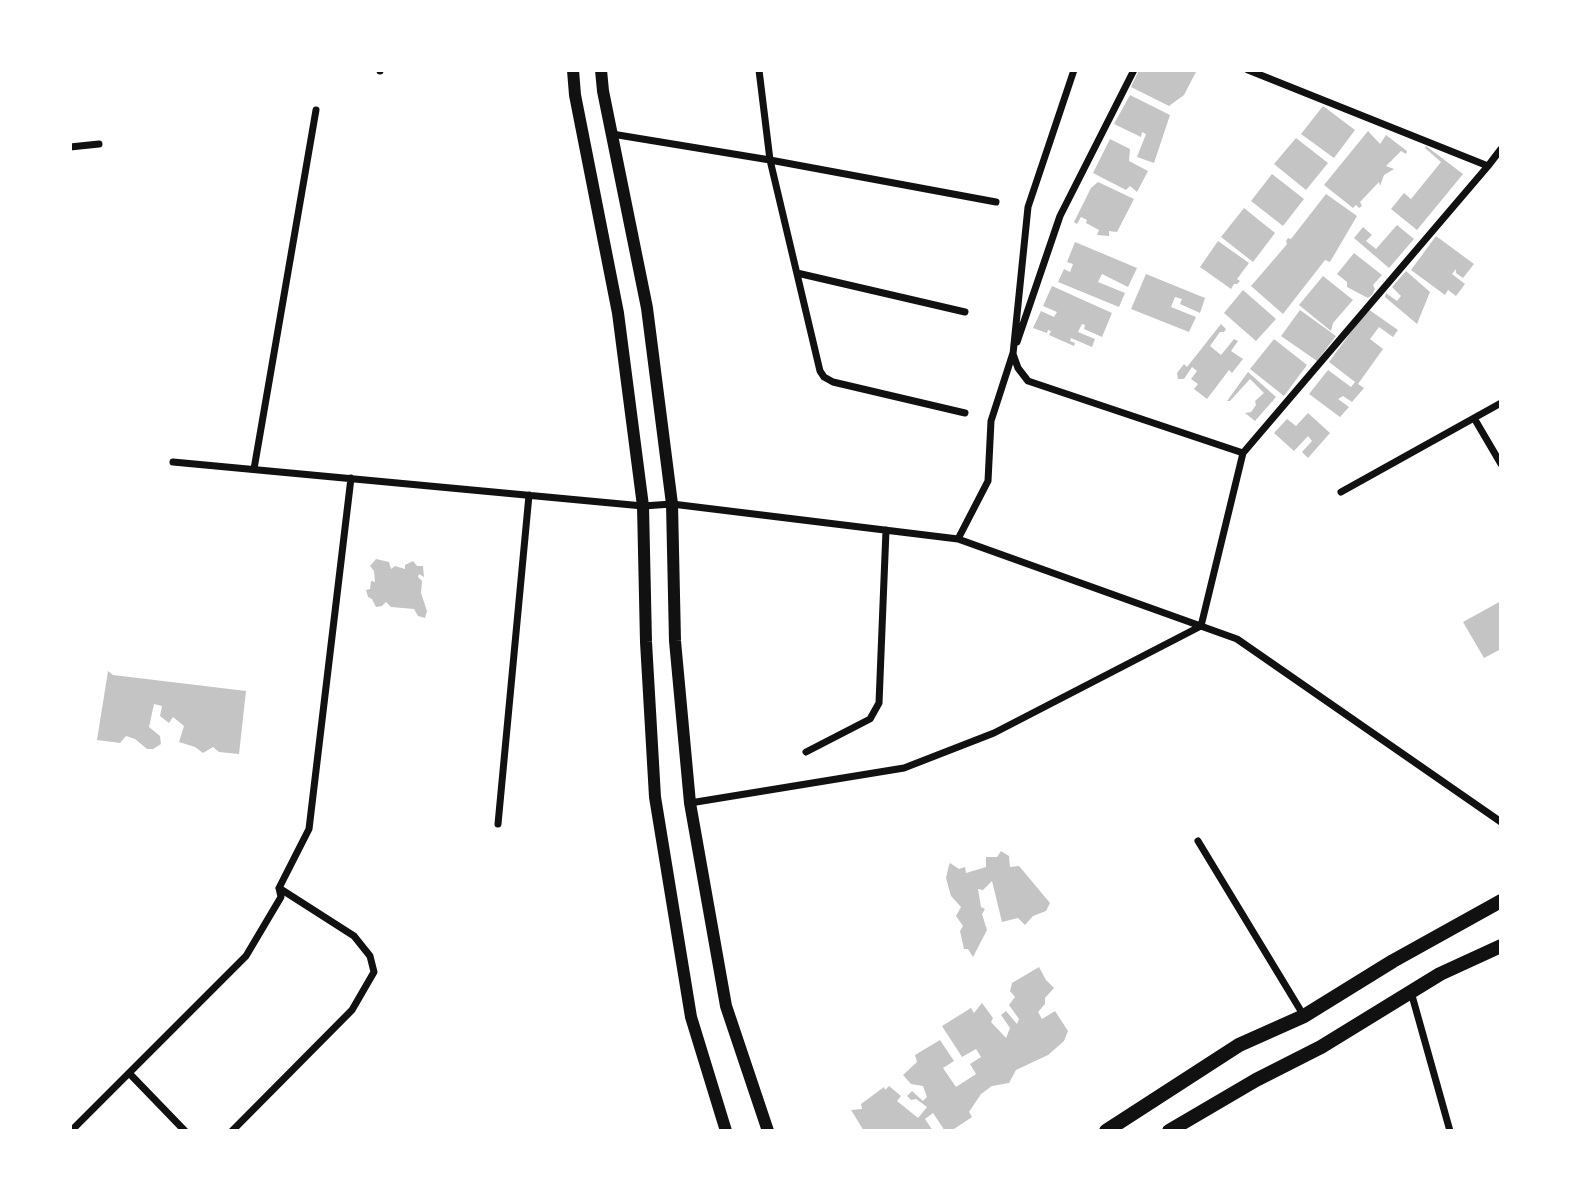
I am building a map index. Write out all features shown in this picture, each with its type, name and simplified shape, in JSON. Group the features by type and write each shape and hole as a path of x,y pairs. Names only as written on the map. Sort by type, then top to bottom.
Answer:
{"main road":[{"path":"1106,1131 1239,1045 1304,1016 1393,961 1501,901"},
{"path":"1178,1129 1256,1080 1321,1047 1411,991 1501,946"}],"street":[{"path":"573,70 575,95 618,313 643,506 646,642 655,797 691,1017 726,1131"},
{"path":"601,70 647,308 672,504 675,640 690,803 726,1006 768,1131"},
{"path":"759,70 770,160 820,371 833,382 965,413"},
{"path":"1074,70 1028,207 1013,354 1018,368 1028,381 1244,453"},
{"path":"958,539 988,481 990,421 1060,216 1134,70"},
{"path":"1248,70 1488,166"},
{"path":"254,469 316,110"},
{"path":"612,134 996,202"},
{"path":"70,147 99,144"},
{"path":"690,803 904,768 994,733 1201,626 1244,453 1501,149"},
{"path":"797,273 965,312"},
{"path":"1341,492 1501,403"},
{"path":"1474,418 1501,464"},
{"path":"173,462 643,506 672,504 958,539 1237,639 1501,822"},
{"path":"71,1131 246,956 281,897 279,888 309,829 351,478"},
{"path":"498,824 529,495"},
{"path":"806,752 870,719 879,703 886,530"},
{"path":"1198,841 1304,1016"},
{"path":"232,1131 352,1010 374,972 370,956 354,936 279,888"},
{"path":"1411,991 1450,1131"},
{"path":"129,1073 185,1131"}],"building":[{"path":"1139,70 1197,70 1184,95 1169,106 1131,87"},
{"path":"1130,95 1170,115 1154,163 1137,157 1146,134 1142,132 1141,137 1114,124"},
{"path":"1323,106 1355,130 1334,158 1301,134"},
{"path":"1368,131 1380,144 1386,135 1407,151 1406,154 1401,151 1386,166 1394,169 1384,175 1380,186 1379,182 1360,202 1362,206 1359,208 1356,205 1353,208 1324,185"},
{"path":"1296,138 1328,163 1306,190 1274,164"},
{"path":"1110,139 1130,149 1129,161 1148,171 1137,192 1130,186 1126,190 1093,173"},
{"path":"1426,146 1463,174 1417,230 1391,209 1404,193 1411,199 1441,162"},
{"path":"1272,174 1304,199 1283,226 1251,201"},
{"path":"1098,182 1134,199 1117,232 1109,231 1109,236 1097,235 1099,230 1081,217 1077,224 1074,222 1091,188"},
{"path":"1326,194 1357,216 1330,262 1325,260 1283,314 1251,286"},
{"path":"1244,208 1275,233 1253,262 1221,237"},
{"path":"1397,225 1414,239 1389,268 1354,238 1363,227 1372,235 1366,241 1376,249"},
{"path":"1436,236 1474,264 1463,278 1456,273 1456,269 1452,274 1465,284 1456,296 1448,290 1445,295 1411,270"},
{"path":"1218,241 1249,263 1237,279 1240,281 1231,289 1200,267"},
{"path":"1075,242 1137,268 1128,287 1102,274 1098,282 1125,293 1119,307 1058,282 1064,269 1070,272 1073,264 1067,262"},
{"path":"1354,253 1382,275 1373,285 1375,289 1368,298 1347,287 1347,282 1337,274"},
{"path":"1406,271 1430,292 1417,324 1385,297 1386,293 1397,301 1401,296 1392,287"},
{"path":"1146,274 1205,298 1200,313 1180,304 1182,299 1175,297 1171,307 1196,317 1189,332 1131,309"},
{"path":"1323,276 1353,300 1333,323 1331,331 1299,305"},
{"path":"1052,286 1112,313 1102,337 1084,329 1085,325 1082,324 1078,332 1095,339 1092,347 1071,338 1074,346 1049,335 1051,331 1048,330 1047,333 1033,328 1041,311 1054,317 1057,312 1043,306"},
{"path":"1243,290 1276,319 1256,341 1224,313"},
{"path":"1368,309 1398,330 1393,337 1379,327 1370,339 1383,349 1358,384 1364,388 1352,402 1343,396 1338,399 1349,407 1340,417 1309,394 1328,370 1351,387 1355,382 1329,362"},
{"path":"1300,310 1336,336 1317,361 1281,336"},
{"path":"1221,324 1226,329 1220,332 1210,346 1221,355 1234,339 1238,341 1231,351 1243,359 1232,373 1229,370 1207,399 1194,389 1198,384 1191,379 1197,371 1192,367 1184,379 1178,379 1177,373 1184,364 1187,367"},
{"path":"1274,339 1307,365 1284,396 1250,369"},
{"path":"1248,372 1276,397 1255,421 1245,413 1251,412 1256,405 1255,401 1264,393 1250,379 1227,401"},
{"path":"1308,413 1330,433 1308,458 1302,452 1312,441 1308,436 1294,451 1274,433 1287,419 1296,426"},
{"path":"376,559 389,562 391,569 395,566 405,569 405,565 413,561 417,566 423,566 424,577 419,574 418,577 422,581 421,593 427,611 425,618 418,616 414,609 391,607 386,602 376,607 366,590 370,589 371,581 375,582 374,571 370,566"},
{"path":"1501,601 1501,649 1484,658 1463,622"},
{"path":"108,671 113,675 246,691 239,754 219,752 213,747 203,753 195,747 179,742 184,726 173,717 169,723 160,716 162,706 154,704 149,727 160,736 161,744 147,749 135,739 126,736 120,743 97,740"},
{"path":"1001,851 1009,856 1010,867 1019,866 1050,903 1046,911 1033,916 1025,925 1018,918 1002,922 992,881 983,890 978,889 981,907 985,909 982,914 987,930 973,957 968,949 964,949 960,931 963,926 956,916 961,907 951,896 946,878 949,865 950,863 959,869 965,867 966,873 986,867 986,857 997,857"},
{"path":"1039,967 1054,988 1038,1012 1042,1019 1055,1011 1068,1031 1064,1041 1048,1055 1016,1070 1009,1083 992,1086 981,1094 969,1112 972,1117 951,1131 945,1131 933,1113 925,1119 933,1131 864,1131 851,1110 862,1109 861,1104 884,1087 885,1090 889,1086 901,1096 897,1101 918,1118 927,1107 907,1096 912,1091 923,1101 927,1097 923,1086 911,1084 903,1075 917,1062 915,1055 940,1040 954,1061 943,1068 956,1087 976,1074 970,1064 981,1057 976,1049 962,1057 942,1026 971,1008 974,1013 982,1003 993,1018 991,1022 1006,1038 1010,1028 1001,1015 1006,1011 1017,1024 1019,1019 1009,1005 1015,997 1010,991 1012,983"}]}
